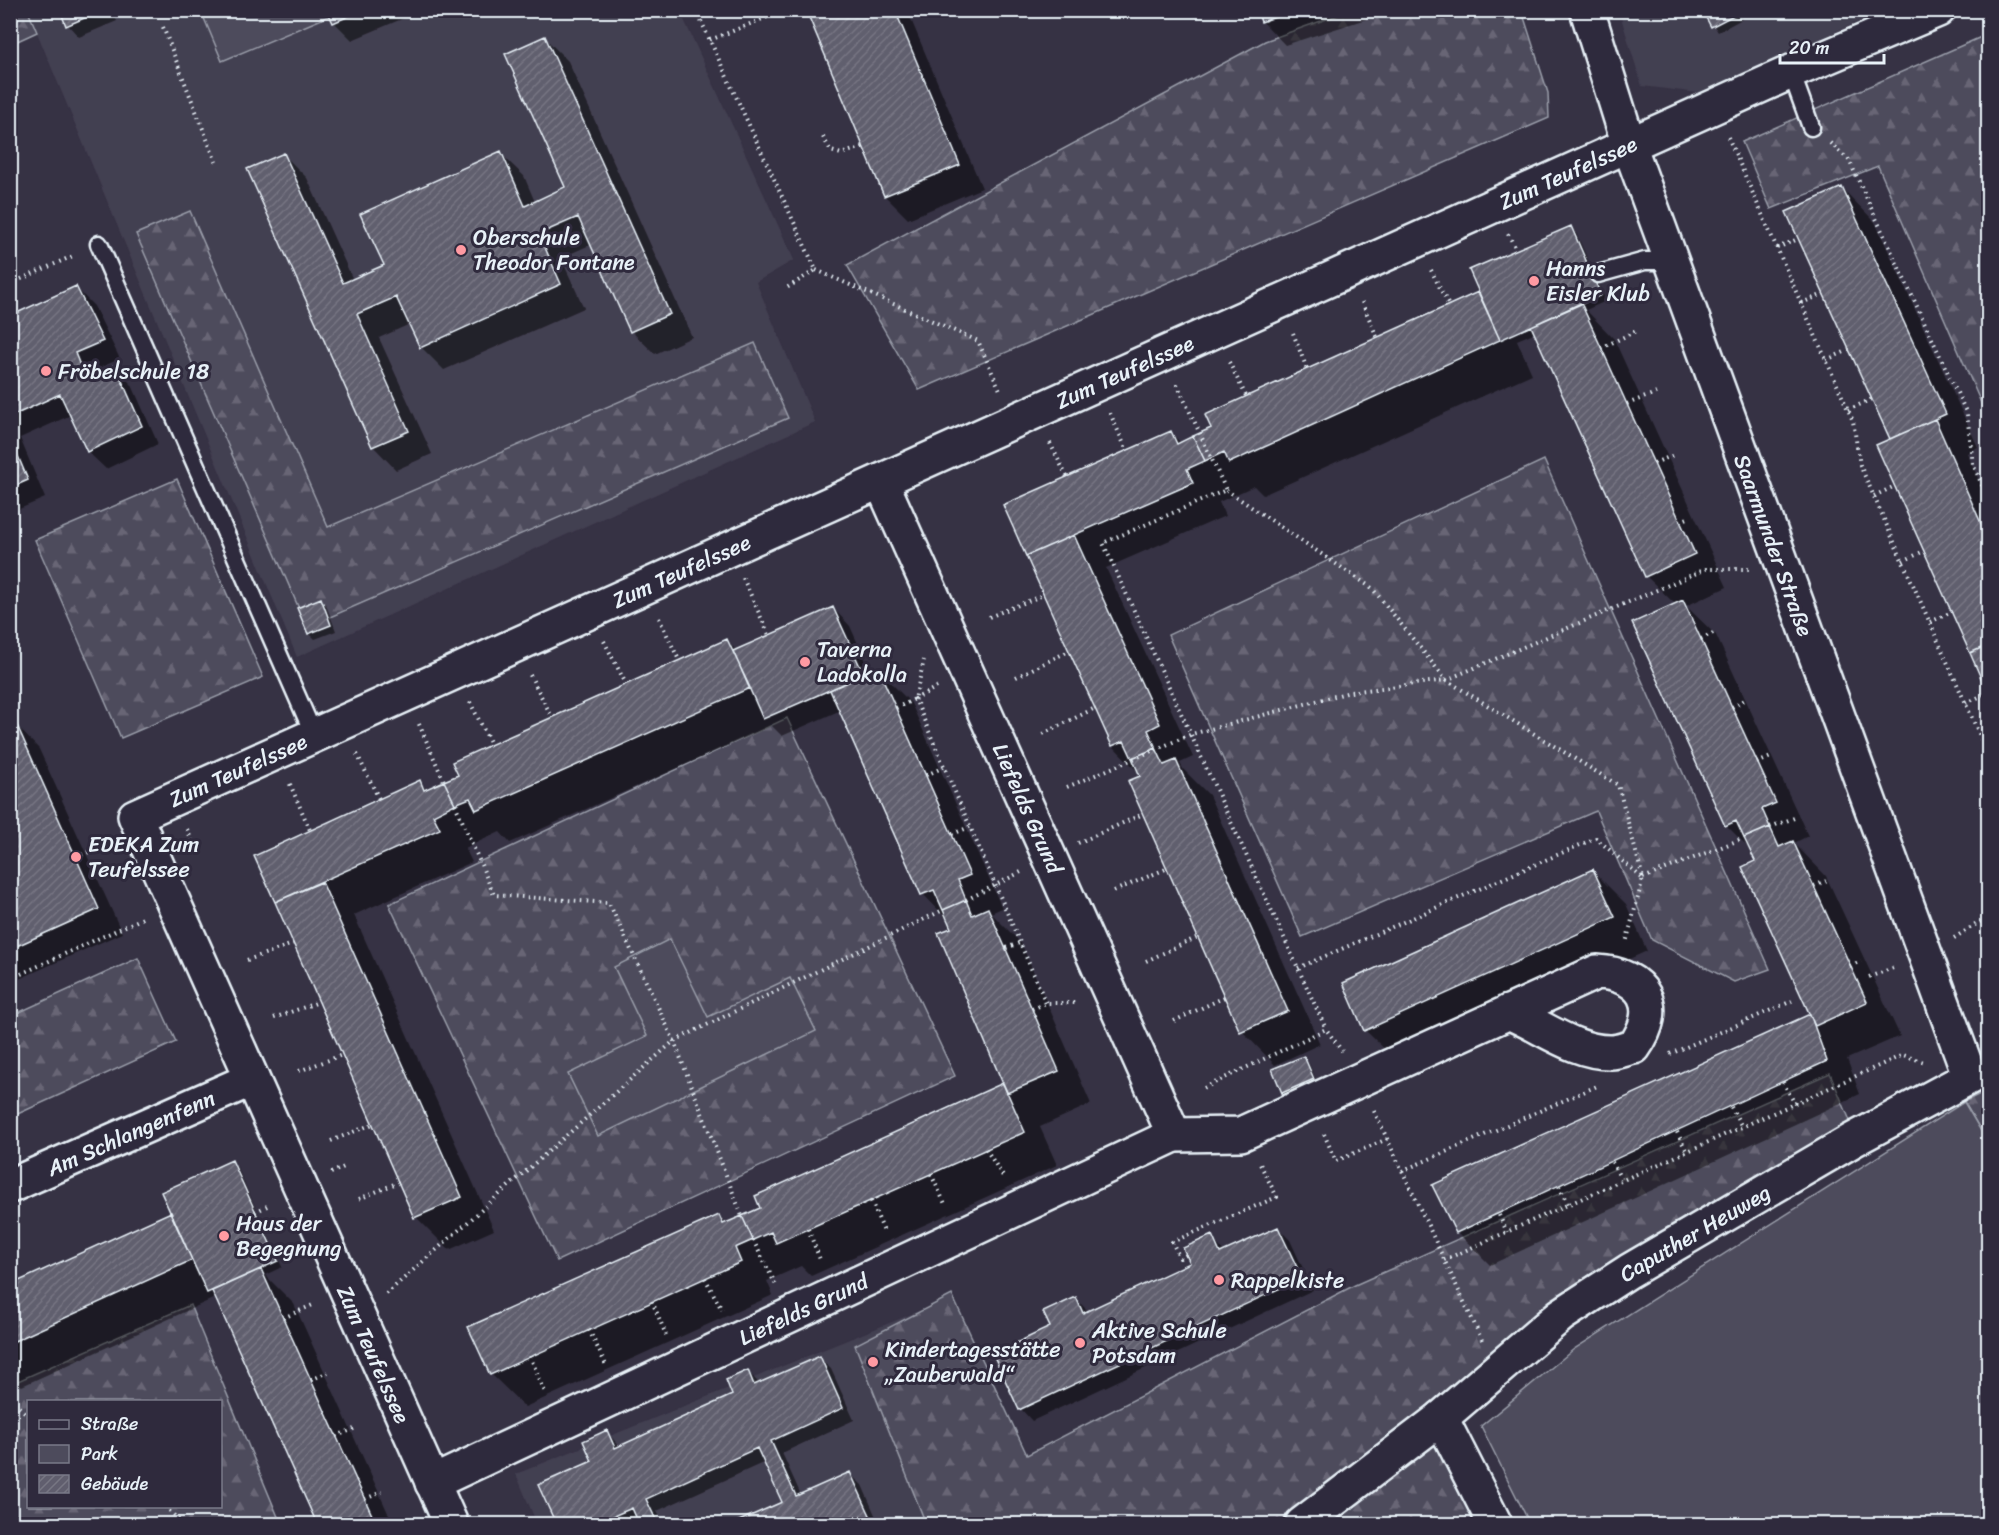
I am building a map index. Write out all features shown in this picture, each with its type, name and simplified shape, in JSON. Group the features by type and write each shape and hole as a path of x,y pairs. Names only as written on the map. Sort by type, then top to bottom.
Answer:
{"street":[{"name":"Saarmunder Straße","path":"1587,10 1629,145 1970,1077"},
{"name":"Zum Teufelssee","path":"451,1524 135,816 1791,72 1938,10"},
{"name":"Liefelds Grund","path":"881,481 1174,1135"},
{"name":"Liefelds Grund","path":"432,1483 1174,1135 1241,1134 1352,1067 1508,1012 1597,972 1619,973"},
{"path":"1508,1012 1534,1022 1583,1048 1612,1052 1634,1047 1646,1030 1647,1002 1637,983 1619,973"},
{"name":"Caputher Heuweg","path":"1302,1524 1441,1418 1561,1315 1629,1271 1852,1140 1970,1077"},
{"name":"Am Schlangenfenn","path":"10,1186 252,1079"},
{"path":"1441,1418 1495,1524"}],"lane":[{"path":"1791,72 1811,128"},
{"path":"99,244 314,735"},
{"path":"1598,274 1645,261 1671,261"}],"path":[{"path":"696,10 816,270 978,341 1014,421"},
{"path":"710,40 770,16"},
{"path":"163,27 216,162"},
{"path":"1724,126 1853,421 1860,465 1989,754"},
{"path":"1811,128 1849,160 1967,414 1973,464 1989,499"},
{"path":"823,137 831,151 841,154 863,147"},
{"path":"1777,248 1798,239"},
{"path":"10,284 99,244"},
{"path":"1430,268 1448,304"},
{"path":"785,289 816,270"},
{"path":"1801,303 1824,294"},
{"path":"1361,299 1377,337"},
{"path":"1292,330 1307,369"},
{"path":"1601,348 1638,330"},
{"path":"1826,360 1849,350"},
{"path":"1227,359 1246,396"},
{"path":"1176,383 1226,490 1372,588 1446,680 1618,785 1643,878 1619,973"},
{"path":"1627,404 1656,393"},
{"path":"1848,410 1872,399"},
{"path":"1105,402 1127,451"},
{"path":"1048,440 1067,477"},
{"path":"1654,463 1674,455"},
{"path":"1874,496 1895,486"},
{"path":"1226,490 1103,543 1326,1029 1352,1067 1496,1371"},
{"path":"1680,521 1691,517"},
{"path":"1903,561 1924,551"},
{"path":"739,569 769,635"},
{"path":"1067,787 1192,734 1350,692 1446,680 1706,569 1783,569"},
{"path":"989,617 1042,594"},
{"path":"653,607 679,660"},
{"path":"1930,622 1952,612"},
{"path":"600,632 626,684"},
{"path":"1701,639 1715,632"},
{"path":"926,649 915,699 1046,1003"},
{"path":"1016,677 1069,651"},
{"path":"525,665 552,717"},
{"path":"896,708 939,686"},
{"path":"466,692 491,744"},
{"path":"1966,703 1988,693"},
{"path":"1732,707 1745,700"},
{"path":"1042,734 1095,708"},
{"path":"415,715 444,781"},
{"path":"352,744 379,799"},
{"path":"1757,763 1771,757"},
{"path":"926,775 944,767"},
{"path":"286,774 310,830"},
{"path":"455,804 494,895 609,903 675,1041 742,1216"},
{"path":"1090,837 1143,814"},
{"path":"1770,828 1797,817"},
{"path":"952,834 970,827"},
{"path":"1298,968 1596,838 1643,878"},
{"path":"1643,878 1744,838"},
{"path":"76,857 111,844 115,854"},
{"path":"1114,891 1168,868"},
{"path":"1814,886 1826,881"},
{"path":"359,1319 675,1041 943,910"},
{"path":"10,979 144,917"},
{"path":"1146,961 1198,937"},
{"path":"1006,948 1020,943"},
{"path":"247,960 293,944"},
{"path":"1850,966 1861,961"},
{"path":"1173,1021 1225,997"},
{"path":"274,1018 319,1002"},
{"path":"1032,1009 1046,1003 1080,1003"},
{"path":"1204,1088 1326,1029"},
{"path":"299,1071 342,1055"},
{"path":"1444,1260 1903,1055"},
{"path":"1783,1082 1795,1104"},
{"path":"1731,1107 1742,1127"},
{"path":"332,1141 373,1124"},
{"path":"1677,1132 1687,1152"},
{"path":"1324,1134 1336,1161 1387,1139"},
{"path":"986,1149 998,1167"},
{"path":"1186,1255 1180,1258 1172,1242 1277,1197 1259,1161"},
{"path":"1612,1162 1622,1181"},
{"path":"930,1174 940,1194"},
{"path":"359,1198 399,1182"},
{"path":"1559,1186 1568,1205"},
{"path":"255,1212 279,1200"},
{"path":"871,1201 879,1221"},
{"path":"1498,1215 1507,1232"},
{"path":"808,1229 825,1271"},
{"path":"705,1278 725,1316"},
{"path":"652,1301 668,1341"},
{"path":"283,1318 315,1304"},
{"path":"589,1330 607,1368"},
{"path":"530,1356 546,1395"},
{"path":"311,1380 328,1372"},
{"path":"10,1400 27,1414"},
{"path":"336,1436 354,1429"},
{"path":"365,1499 382,1492"},
{"path":"167,1508 183,1524"},
{"path":"1978,1524 1989,1520"}],"shaded area":[{"path":"28,11 680,11 794,260 756,282 815,422 297,657"},
{"path":"1619,11 1882,11 1699,93 1642,86"},
{"name":"Kindertagesstätte „Zauberwald“","path":"929,1307 1019,1524 537,1524 516,1474"}],"green space":[{"path":"1352,10 1522,11 1548,93 1549,118 919,390 847,265 1265,41"},
{"path":"10,11 28,11 37,32 11,44"},
{"path":"201,11 327,11 329,16 222,61"},
{"path":"1988,34 1988,419 1878,166 1771,209 1742,142"},
{"path":"190,211 328,527 755,343 788,418 307,627 136,234"},
{"path":"1544,460 1770,969 1734,982 1652,940 1596,811 1302,937 1168,635"},
{"path":"177,479 263,677 121,738 35,540"},
{"path":"787,718 955,1076 557,1261 389,904"},
{"path":"670,939 708,1017 790,978 816,1031 598,1136 568,1074 647,1036 614,967"},
{"path":"138,958 176,1042 11,1117 11,1016"},
{"path":"1830,1073 1851,1123 1449,1393 1475,1524 926,1524 855,1345 952,1295 1027,1455 1355,1285"},
{"path":"1988,1090 1988,1143 1964,1102"},
{"path":"1964,1102 1988,1143 1988,1524 1806,1524 1805,1522 1799,1524 1530,1524 1481,1426 1574,1349"},
{"path":"190,1305 281,1524 11,1524 11,1384"}],"building":[{"path":"60,10 103,10 66,26"},
{"path":"327,10 363,10 333,23"},
{"path":"806,10 895,10 960,165 884,196"},
{"path":"1257,10 1297,10 1261,22"},
{"path":"1702,10 1737,10 1738,13 1711,27"},
{"name":"Oberschule Theodor Fontane","path":"545,36 670,314 630,332 578,217 539,234 561,284 420,348 396,297 357,314 409,431 372,447 247,169 284,153 343,283 384,265 360,214 501,151 525,206 565,187 505,54"},
{"path":"1842,187 1946,414 1890,439 1786,212"},
{"name":"Hanns Eisler Klub","path":"1571,226 1601,295 1500,340 1469,270"},
{"name":"Fröbelschule 18","path":"76,286 103,341 75,353 85,378 115,365 142,426 87,452 60,394 10,417 10,316"},
{"path":"1478,292 1500,340 1229,463 1224,452 1205,461 1193,436 1211,428 1205,415"},
{"path":"1581,303 1695,554 1645,577 1531,326"},
{"path":"1935,419 1988,539 1988,645 1970,653 1876,445"},
{"path":"1171,431 1177,444 1193,436 1205,461 1187,469 1193,483 1026,556 1003,505"},
{"path":"10,437 28,480 10,488"},
{"path":"1074,535 1160,724 1148,730 1156,748 1132,758 1124,741 1112,746 1026,556"},
{"path":"321,598 331,625 308,634 297,608"},
{"path":"1683,600 1776,803 1762,809 1770,827 1744,838 1736,821 1725,826 1632,623"},
{"path":"833,607 864,675 763,719 733,651"},
{"path":"727,639 750,688 476,810 470,798 455,804 444,781 458,775 452,762"},
{"path":"1988,645 1988,694 1970,653"},
{"path":"878,668 970,875 958,880 966,900 943,910 934,890 921,895 830,690"},
{"path":"16,723 99,909 10,949 10,726"},
{"path":"1156,748 1164,765 1176,760 1288,1011 1240,1032 1128,781 1140,776 1132,758"},
{"path":"420,780 424,790 444,781 455,804 433,815 440,829 275,902 254,856"},
{"path":"1770,827 1779,847 1793,841 1867,1002 1815,1026 1742,867 1755,861 1744,838"},
{"path":"1593,869 1615,917 1364,1031 1343,983"},
{"path":"322,882 462,1197 414,1218 275,902"},
{"path":"966,900 972,915 988,908 1059,1071 1007,1093 938,933 951,928 943,910"},
{"path":"1810,1014 1827,1061 1456,1233 1432,1185"},
{"path":"1304,1056 1314,1079 1282,1093 1272,1069"},
{"path":"1003,1083 1025,1132 776,1243 771,1232 753,1240 742,1216 760,1208 755,1196"},
{"name":"Haus der Begegnung","path":"232,1160 278,1261 207,1293 161,1192"},
{"path":"171,1212 192,1260 10,1343 10,1285"},
{"path":"719,1215 723,1224 742,1216 753,1240 735,1248 741,1262 490,1375 468,1327"},
{"path":"1278,1227 1302,1278 1019,1410 993,1354 1050,1327 1043,1312 1076,1297 1083,1313 1190,1263 1183,1248 1212,1235 1220,1253"},
{"path":"261,1269 376,1524 317,1524 212,1291"},
{"path":"820,1356 843,1408 771,1441 796,1496 850,1472 874,1524 732,1524 782,1502 757,1448 646,1499 658,1524 639,1524 632,1508 595,1524 556,1524 538,1485 592,1461 583,1441 607,1430 615,1448 732,1395 726,1380 748,1370 754,1385"}],"place":[{"name":"Oberschule Theodor Fontane","path":"461,250"},
{"name":"Hanns Eisler Klub","path":"1534,281"},
{"name":"Fröbelschule 18","path":"46,371"},
{"name":"Taverna Ladokolla","path":"805,662"},
{"name":"EDEKA Zum Teufelssee","path":"76,857"},
{"name":"Haus der Begegnung","path":"224,1236"},
{"name":"Rappelkiste","path":"1219,1280"},
{"name":"Aktive Schule Potsdam","path":"1080,1343"},
{"name":"Kindertagesstätte „Zauberwald“","path":"873,1362"}]}
